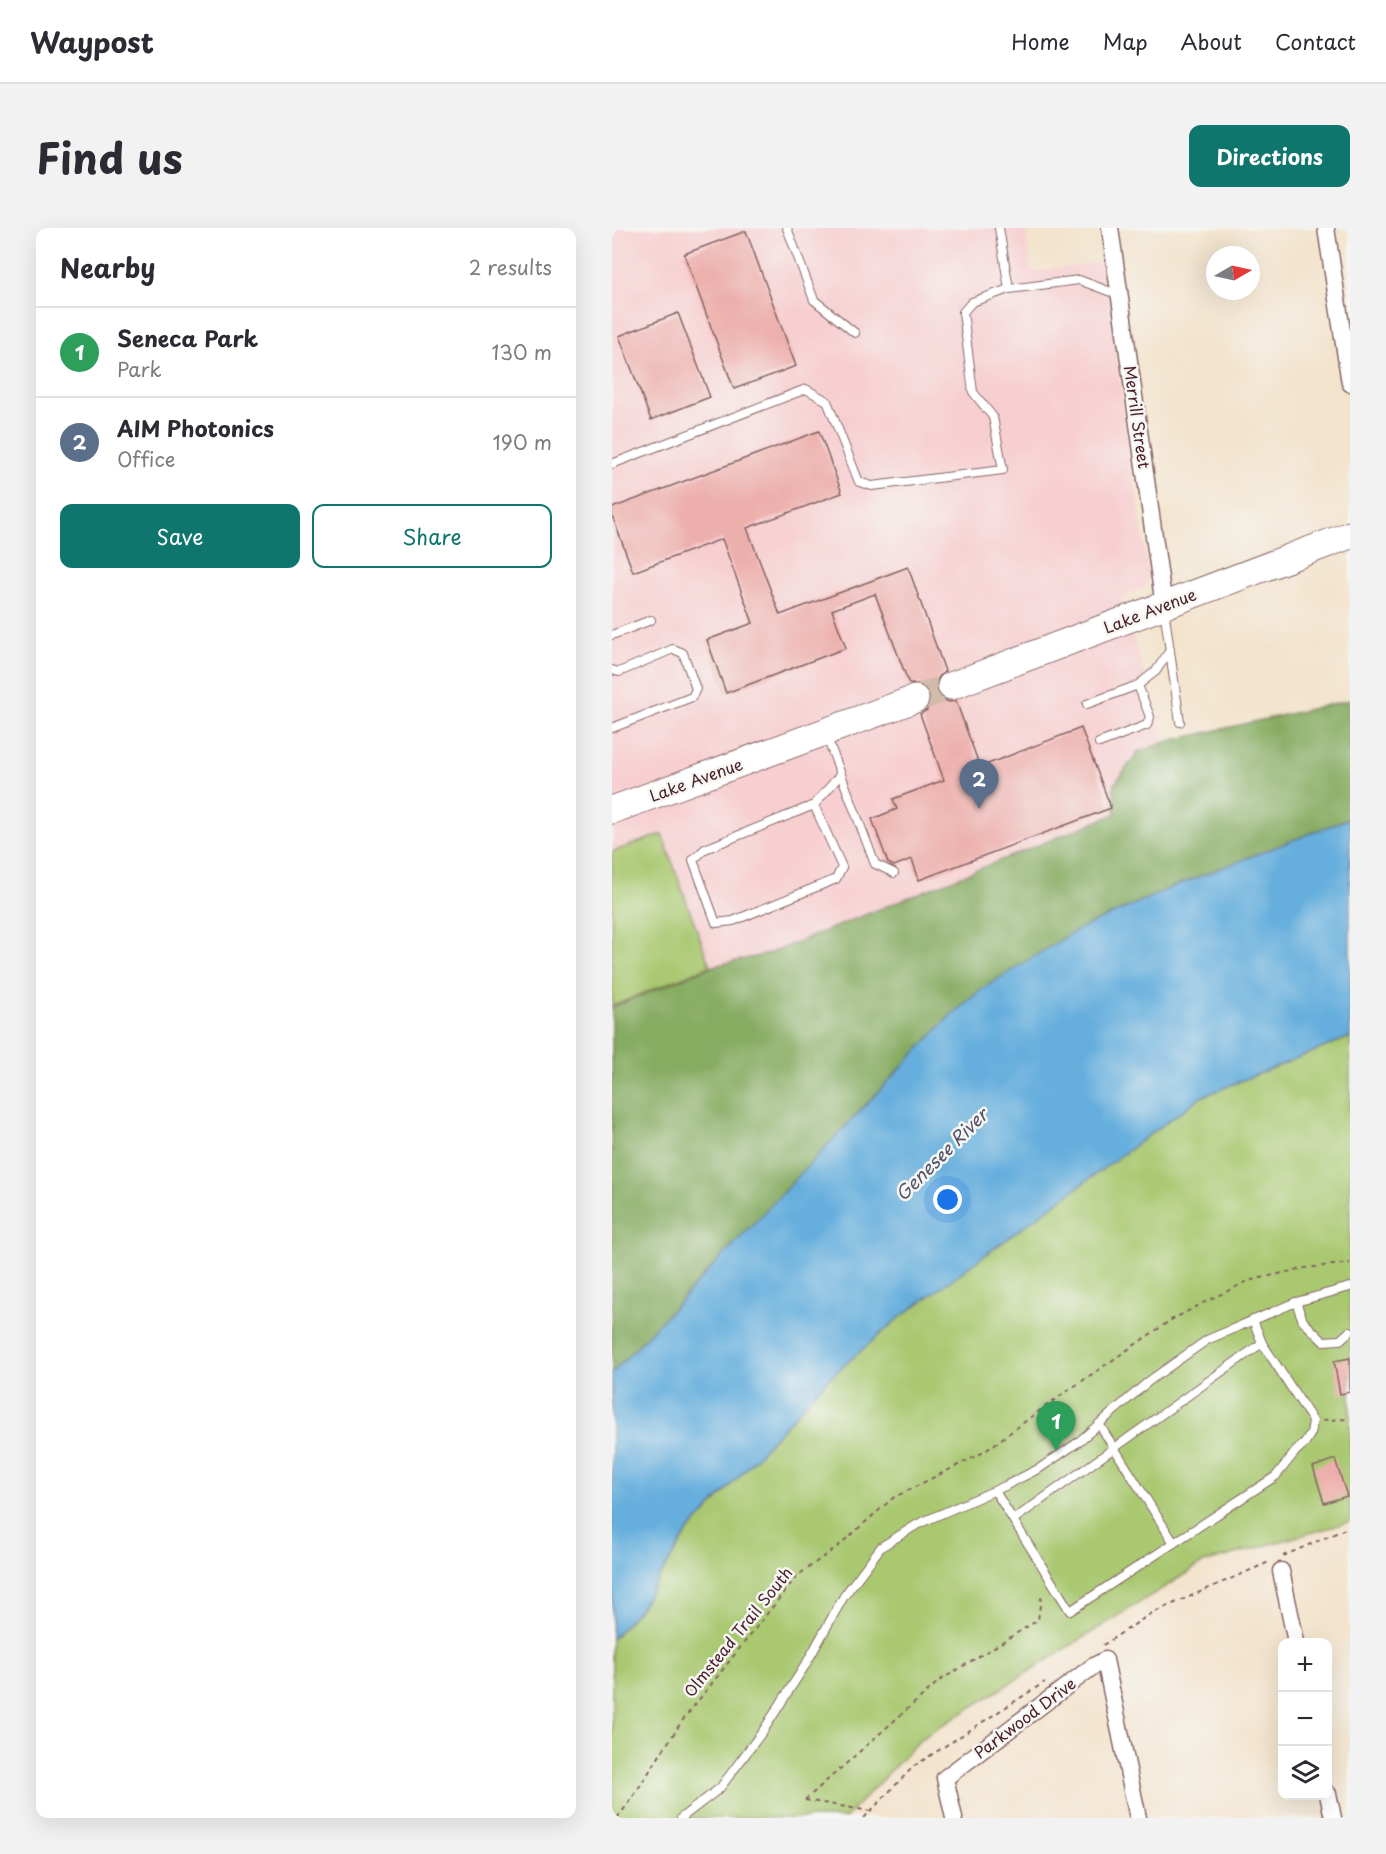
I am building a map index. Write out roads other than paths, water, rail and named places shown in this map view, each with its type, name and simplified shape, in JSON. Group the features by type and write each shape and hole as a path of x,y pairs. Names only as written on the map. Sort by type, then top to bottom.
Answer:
{"main road":[{"name":"Lake Avenue","path":"951,686 1350,535"},
{"name":"Lake Avenue","path":"612,810 915,699"}],"street":[{"name":"Merrill Street","path":"1110,228 1164,606"},
{"path":"1326,228 1350,382"},
{"path":"1281,1571 1295,1638"},
{"name":"Parkwood Drive","path":"954,1818 945,1778 1092,1667 1102,1653 1138,1818"},
{"path":"1329,1800 1333,1818"}],"lane":[{"path":"787,228 814,300 855,333"},
{"path":"999,228 1009,289"},
{"path":"612,464 806,389 827,401 859,482 872,486 1003,470 993,417 973,392 963,312 972,302 1009,289 1078,280 1119,295"},
{"path":"1164,606 1180,722"},
{"path":"612,635 651,620"},
{"path":"612,670 619,672 673,649 683,653 696,689 692,697 612,728"},
{"path":"1086,704 1138,685 1156,671 1170,650"},
{"path":"1099,743 1147,725 1150,717 1138,685"},
{"path":"825,732 875,864 894,873"},
{"path":"814,805 842,867 836,879 733,921 716,923 693,860 705,849 814,805 841,774"},
{"path":"681,1818 720,1788 763,1731 806,1664 844,1596 881,1547 918,1524 995,1491 1040,1468 1077,1443 1149,1380 1207,1340 1296,1302 1350,1287"},
{"path":"1296,1302 1303,1321 1323,1341 1340,1340 1350,1330"},
{"path":"995,1491 1070,1611 1276,1476 1305,1443 1311,1433 1313,1421 1262,1343 1253,1320"},
{"path":"1013,1520 1262,1343"},
{"path":"1099,1424 1174,1543"}],"water":[{"name":"Genesee River","path":"1350,818 1350,1037 1201,1097 899,1318 826,1381 687,1533 639,1609 612,1639 612,1373 950,1016 982,989 1075,931 1175,886"}],"tunnel":[{"path":"915,699 951,686"}],"place":[{"name":"AIM Photonics","path":"979,809"},
{"name":"Seneca Park","path":"1056,1451"}]}
